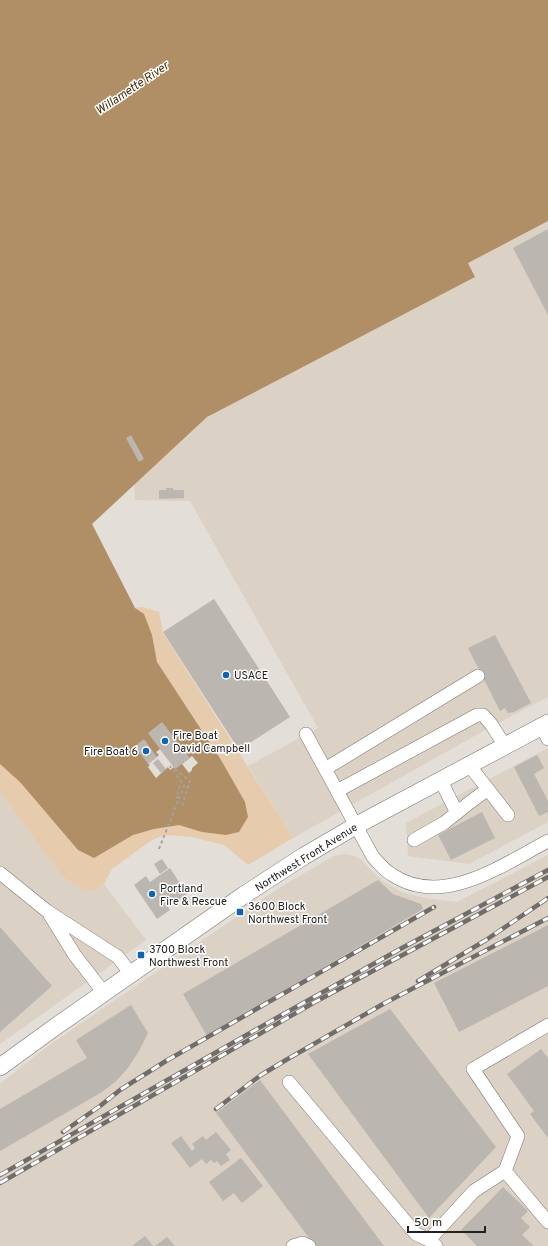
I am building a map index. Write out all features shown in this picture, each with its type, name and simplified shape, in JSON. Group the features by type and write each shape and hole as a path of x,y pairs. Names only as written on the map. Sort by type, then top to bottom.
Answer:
{"main road":[{"name":"Northwest Front Avenue","path":"0,1067 50,1030 304,856 357,825 505,746 546,730"}],"street":[{"path":"325,769 478,676"},
{"path":"337,791 477,715 483,715 491,724 505,746"},
{"path":"306,734 357,825 373,857 385,870 402,880 420,886 448,887 470,881 548,841"},
{"path":"470,765 508,815"},
{"path":"441,781 457,813"},
{"path":"414,840 444,823 488,789"},
{"path":"0,873 47,910 118,956 131,974"},
{"path":"47,910 74,954 104,993"},
{"path":"289,1082 416,1234 432,1243 474,1191 505,1171 518,1136 473,1069 548,1025"},
{"path":"505,1171 548,1222"},
{"path":"293,1246 302,1243 309,1246"}],"path":[{"path":"159,849 184,786 170,766"},
{"path":"175,769 190,781 182,806"},
{"path":"178,798 176,797 181,783"}],"shaded area":[{"path":"548,182 548,697 485,730 293,838 248,766 318,728 190,501 135,500 134,485 92,524 135,608 25,454"},
{"path":"142,607 159,612 163,633 293,838 248,865 224,845 191,837 164,835 152,840 112,869 104,884 94,891 74,885 58,871 0,792 0,720 177,721 135,608"},
{"path":"548,748 548,822 469,864 408,856 406,823"},
{"path":"0,792 58,871 94,891 104,884 146,940 0,1044"},
{"path":"345,854 362,860 384,882 402,892 424,898 457,902 548,855 548,1246 0,1246 0,1084 48,1046 279,888 334,856"}],"water":[{"name":"Willamette River","path":"0,0 548,0 548,221 468,263 475,277 207,417 92,524 135,608 144,614 152,635 157,662 221,760 245,802 248,817 239,832 226,835 202,832 179,825 154,829 133,835 94,858 78,850 20,782 0,764"}],"pier":[{"path":"160,749 174,767 170,770 168,767 156,778 148,767 150,765 148,764 159,755 156,752"},
{"path":"192,756 198,763 189,773 182,764"}],"building":[{"path":"548,229 548,315 513,248"},
{"path":"131,435 144,459 139,462 126,438"},
{"path":"166,488 173,488 173,490 184,490 184,498 159,499 159,490 166,490"},
{"name":"USACE","path":"214,599 290,717 239,750 163,632"},
{"path":"495,635 531,703 514,712 508,713 505,708 500,711 468,648"},
{"name":"Fire Boat David Campbell","path":"162,722 190,758 175,769 148,733"},
{"name":"Fire Boat 6","path":"144,739 157,757 148,764 135,746"},
{"path":"537,755 544,768 534,774 548,801 548,812 539,816 514,767"},
{"path":"158,759 166,769 161,773 153,763"},
{"path":"482,812 495,838 451,860 438,835"},
{"path":"162,859 168,868 160,874 154,864"},
{"path":"170,868 187,894 168,907 170,910 157,919 134,885 146,876 150,882"},
{"path":"378,880 393,894 421,904 423,909 207,1036 183,994"},
{"path":"548,925 548,986 459,1032 434,983"},
{"path":"0,927 52,986 0,1032"},
{"path":"131,1005 148,1033 128,1068 116,1081 102,1092 0,1151 0,1109 87,1058 76,1040"},
{"path":"390,1009 496,1147 429,1218 308,1054"},
{"path":"541,1049 548,1058 548,1138 530,1114 534,1111 507,1074"},
{"path":"260,1080 384,1246 315,1246 216,1113"},
{"path":"216,1132 231,1150 226,1154 230,1160 221,1166 217,1161 214,1163 211,1160 206,1164 202,1159 190,1168 171,1143 181,1136 192,1151 195,1148 192,1144 203,1136 206,1140"},
{"path":"241,1158 263,1186 242,1203 234,1193 223,1201 209,1182"},
{"path":"503,1187 528,1211 521,1218 530,1227 522,1235 534,1246 477,1246 461,1230"},
{"path":"145,1236 153,1246 132,1246"},
{"path":"167,1237 175,1246 155,1246"}],"railway":[{"path":"0,1175 402,948 548,870"},
{"path":"0,1183 315,1002 548,877"},
{"path":"418,981 486,940 548,898"},
{"path":"63,1132 120,1090 166,1061 434,907"},
{"path":"216,1109 261,1075 383,1004 548,918"}],"place":[{"name":"USACE","path":"226,675"},
{"name":"Fire Boat David Campbell","path":"165,741"},
{"name":"Fire Boat 6","path":"146,751"},
{"name":"Portland Fire & Rescue","path":"152,894"},
{"name":"3600 Block Northwest Front","path":"240,912"},
{"name":"3700 Block Northwest Front","path":"141,955"}]}
